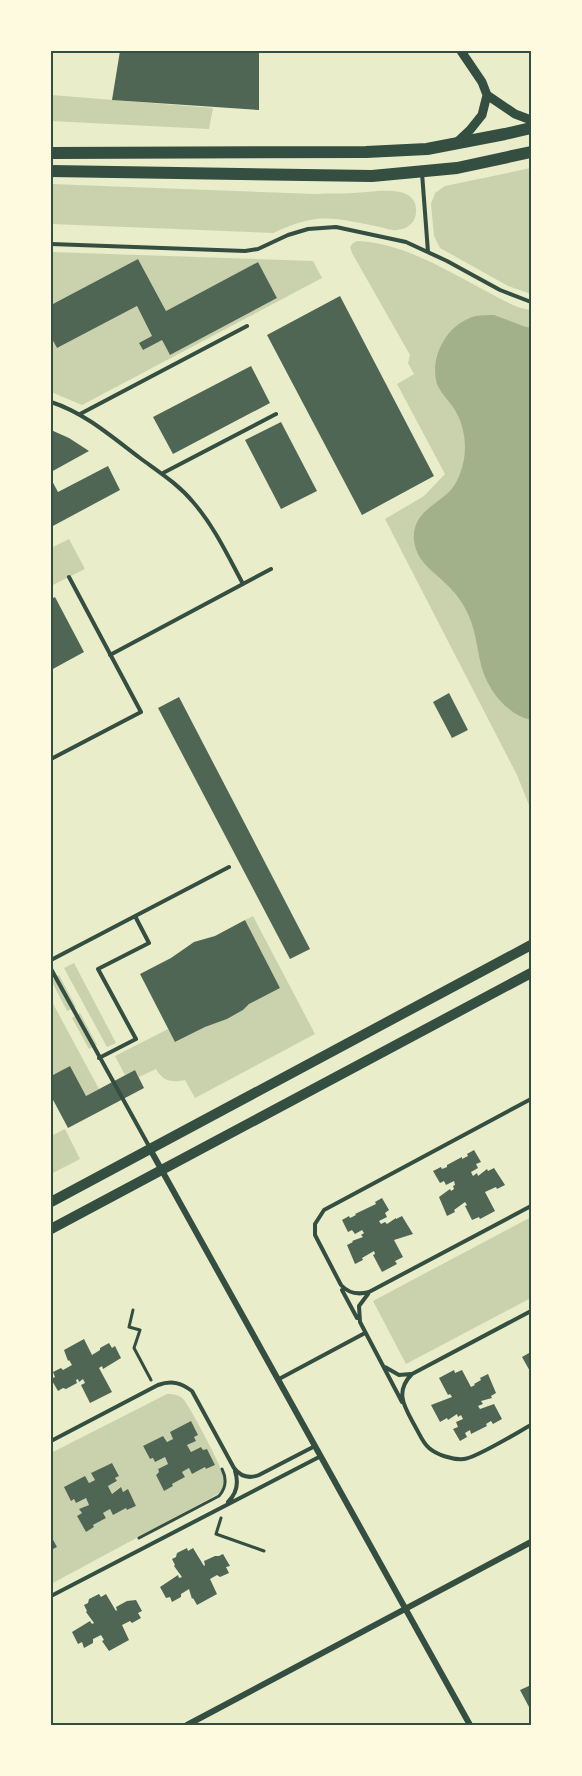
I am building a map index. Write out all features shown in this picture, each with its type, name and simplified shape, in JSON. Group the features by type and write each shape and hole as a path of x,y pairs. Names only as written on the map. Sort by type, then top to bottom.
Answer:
{"main road":[{"path":"51,153 366,152 427,149 531,128"},
{"path":"51,171 372,176 457,168 531,152"},
{"path":"51,1202 531,945"},
{"path":"51,1229 531,973"}],"street":[{"path":"461,51 482,82 487,95 515,114 531,120"},
{"path":"455,144 482,115 487,95"},
{"path":"150,1149 470,1725"},
{"path":"187,1725 531,1542"}],"lane":[{"path":"422,172 428,252"},
{"path":"51,244 245,251 258,249 288,235 308,229 336,227 406,242 500,290 531,302"},
{"path":"79,414 247,326"},
{"path":"51,402 79,414 181,489 208,520 243,584"},
{"path":"162,474 276,414"},
{"path":"111,655 271,569"},
{"path":"51,759 141,712 69,577"},
{"path":"51,960 229,867"},
{"path":"99,1058 136,1039 98,969 149,942 135,916"},
{"path":"51,969 150,1149"},
{"path":"531,1099 324,1210 317,1219 315,1234 365,1333 429,1449 445,1456 461,1459 472,1456 531,1425"},
{"path":"338,1281 345,1290 356,1294 369,1292 531,1206"},
{"path":"360,1322 359,1306 369,1292"},
{"path":"404,1405 403,1387 412,1374 531,1311"},
{"path":"278,1379 365,1333"},
{"path":"382,1364 394,1373 412,1374"},
{"path":"51,1441 154,1387 171,1382 183,1385 192,1391 234,1468 237,1478 236,1491 226,1505"},
{"path":"234,1468 243,1476 255,1477 315,1446"},
{"path":"51,1596 321,1456"}],"path":[{"path":"133,1310 129,1327 140,1330 134,1348 154,1387"},
{"path":"131,1542 219,1496 226,1484 222,1468"},
{"path":"226,1505 216,1534 264,1551"}],"shaded area":[{"path":"51,95 213,108 209,129 51,121"},
{"path":"531,168 531,294 508,286 440,248 434,236 431,204 435,193 445,186"},
{"path":"51,184 316,194 391,191 408,195 414,201 416,213 414,221 409,226 395,230 331,219 310,220 273,233 51,224"},
{"path":"357,241 391,247 423,258 506,302 531,310 531,810 517,775 385,519 424,496 445,474 397,384 414,374 408,363 410,355 352,253 350,247"},
{"path":"51,252 313,261 322,278 82,405 51,392 51,337 57,348 137,306 152,336 162,340 170,355 277,298 258,262 166,311 138,259 51,305"},
{"path":"494,315 531,328 531,720 513,712 493,691 484,674 474,630 465,608 454,592 421,559 414,540 414,531 420,517 452,489 459,477 464,459 465,445 462,425 436,380 436,360 439,350 457,325 476,316"},
{"path":"69,539 85,569 51,586 51,548"},
{"path":"253,916 315,1034 195,1098 185,1080 168,1080 156,1069 139,1077 135,1070 125,1075 115,1056 168,1029 176,1042 227,1019 249,1004 280,988 245,920"},
{"path":"74,963 116,1043 107,1047 64,968"},
{"path":"59,975 76,1007 67,1011 51,980"},
{"path":"51,1000 99,1089 86,1096 70,1066 51,1076"},
{"path":"80,1013 97,1045 89,1049 72,1018"},
{"path":"65,1129 80,1159 51,1174 51,1136"},
{"path":"531,1217 531,1298 406,1364 373,1301"},
{"path":"167,1394 174,1395 184,1400 199,1425 221,1470 224,1484 220,1493 51,1584 51,1550 57,1547 51,1536 51,1453","holes":["170,1432 198,1435 194,1437 196,1441 187,1445 191,1452 201,1447 203,1450 207,1449 215,1465 192,1473 189,1468 182,1472 185,1477 164,1491 156,1475 159,1472 158,1469 168,1464 165,1457 150,1459 143,1447 163,1436 167,1442 173,1439","112,1463 119,1476 115,1478 117,1482 108,1486 112,1494 120,1487 123,1492 128,1490 136,1506 113,1514 110,1509 103,1513 106,1518 86,1532 77,1516 82,1513 80,1509 89,1505 86,1498 72,1500 95,1480 92,1473"]}],"building":[{"path":"120,51 259,51 259,110 112,100"},
{"path":"138,259 166,311 258,262 277,298 170,355 162,340 143,350 139,343 152,336 137,306 57,348 51,337 51,324 53,323 51,305"},
{"path":"340,296 434,476 362,515 267,335"},
{"path":"251,366 270,403 173,454 153,417"},
{"path":"281,422 317,491 281,509 245,440"},
{"path":"51,430 69,438 89,451 51,472"},
{"path":"108,466 120,490 51,527 51,479 58,492"},
{"path":"55,597 84,652 51,670 51,599"},
{"path":"449,693 468,730 452,738 433,702"},
{"path":"179,697 310,949 290,959 158,708"},
{"path":"245,920 280,988 249,1004 227,1019 175,1042 140,974 171,958 194,942 215,936"},
{"path":"70,1066 86,1096 135,1070 144,1088 68,1128 51,1096 51,1076"},
{"path":"474,1150 481,1162 476,1164 478,1168 471,1172 473,1176 494,1168 505,1185 485,1192 495,1211 480,1219 479,1217 472,1220 465,1202 447,1216 439,1197 450,1189 451,1191 454,1189 454,1181 446,1185 444,1181 440,1183 433,1171 447,1167 462,1157 462,1159 468,1156 467,1154"},
{"path":"382,1198 389,1210 385,1213 387,1217 379,1221 381,1224 385,1222 387,1224 402,1216 413,1234 394,1240 403,1257 395,1261 397,1264 382,1272 373,1255 374,1251 355,1264 347,1245 363,1237 361,1235 364,1233 362,1230 355,1234 352,1230 348,1232 342,1220 376,1204 375,1202"},
{"path":"84,1339 92,1355 109,1343 112,1348 115,1346 121,1358 103,1369 102,1366 99,1368 112,1392 90,1403 81,1385 85,1383 83,1379 79,1382 78,1379 77,1383 58,1391 51,1379 55,1377 53,1372 72,1365 64,1350"},
{"path":"531,1354 531,1373 522,1357"},
{"path":"454,1370 455,1373 462,1370 471,1387 488,1374 496,1393 491,1396 492,1398 481,1401 483,1404 478,1406 480,1409 494,1404 502,1419 493,1424 491,1421 486,1424 487,1426 471,1434 470,1430 465,1433 467,1437 460,1441 453,1429 458,1427 456,1422 463,1419 461,1415 458,1417 457,1414 440,1422 431,1405 452,1397 448,1395 439,1378"},
{"path":"191,1421 198,1435 194,1437 196,1441 187,1445 191,1452 201,1447 203,1450 207,1449 215,1465 192,1474 189,1468 182,1472 185,1477 164,1491 156,1475 159,1472 158,1469 168,1464 165,1457 155,1462 153,1458 150,1459 143,1446 163,1436 167,1442 173,1439 170,1432"},
{"path":"112,1463 119,1476 115,1478 117,1481 108,1486 112,1494 121,1487 123,1492 128,1489 136,1506 113,1515 110,1509 103,1513 106,1518 86,1532 77,1516 82,1513 79,1509 89,1505 86,1498 76,1503 74,1499 71,1501 64,1487 85,1476 89,1483 95,1480 91,1473"},
{"path":"51,1536 57,1547 51,1550"},
{"path":"187,1548 188,1551 193,1548 204,1566 204,1561 223,1554 230,1566 226,1567 229,1573 210,1579 217,1594 197,1605 189,1589 172,1602 170,1597 166,1598 160,1587 178,1575 179,1578 182,1577 172,1559 177,1553"},
{"path":"99,1594 101,1597 106,1594 116,1611 116,1607 127,1601 136,1600 142,1611 138,1613 141,1618 122,1625 129,1640 109,1651 101,1635 84,1648 82,1642 78,1644 72,1632 90,1621 94,1623 84,1605 89,1599"},
{"path":"531,1685 531,1706 529,1707 520,1690"}]}
